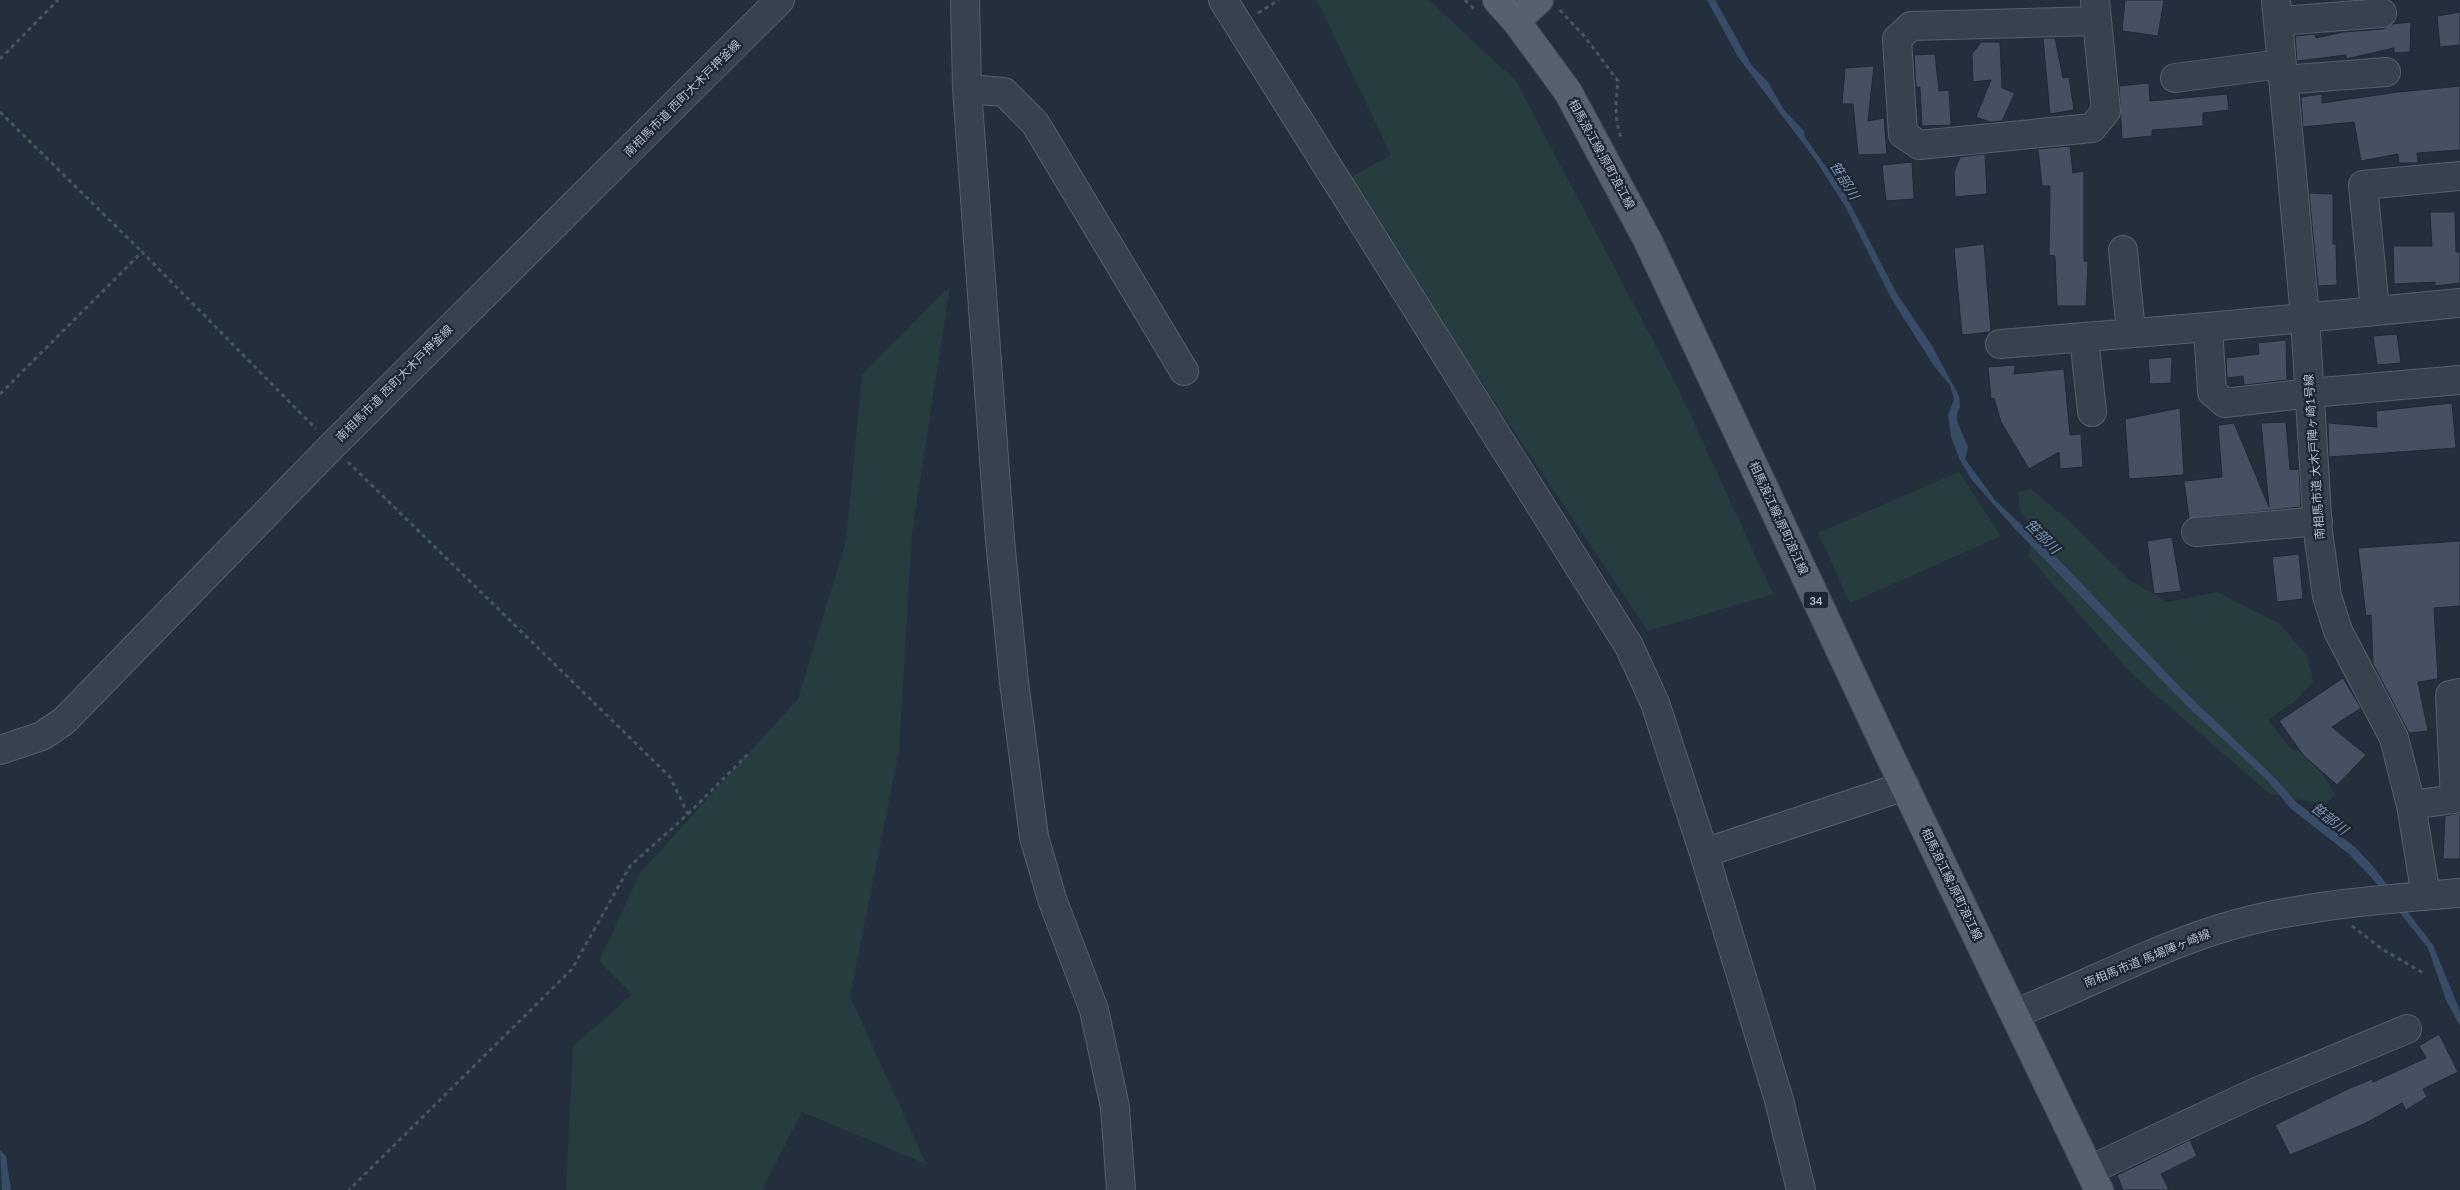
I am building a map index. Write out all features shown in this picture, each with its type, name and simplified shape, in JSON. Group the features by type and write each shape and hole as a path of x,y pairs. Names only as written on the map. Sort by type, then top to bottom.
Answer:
{"main road":[{"name":"34","path":"1497,0 1516,20"},
{"path":"1516,20 1549,4"},
{"name":"相馬浪江線;原町浪江線","path":"1516,20 1568,92 1648,241 1905,786 2016,1013 2094,1180"}],"street":[{"name":"南相馬市道 西町大木戸押釜線","path":"0,750 42,736 64,721 332,446 780,0"},
{"path":"965,0 967,90 1000,540 1014,682 1034,837 1052,899 1094,1010 1115,1108 1121,1190"},
{"path":"1223,0 1629,646 1656,702 1704,853 1779,1100 1801,1190"},
{"path":"2096,10 2106,111 2092,128 1919,145 1903,134 1897,40 1911,26 2096,10"},
{"path":"2278,10 2382,13"},
{"name":"南相馬市道 大木戸陣ヶ崎1号線","path":"2278,10 2305,317 2318,521 2328,596 2338,631 2394,738 2411,805 2418,897"},
{"path":"2175,78 2282,72 2386,72"},
{"path":"967,90 1004,92 1035,123 1184,371"},
{"path":"2375,310 2363,185 2460,176"},
{"path":"2123,250 2132,332"},
{"path":"2000,344 2208,327 2460,303"},
{"path":"2208,327 2212,392 2225,403 2310,393 2460,380"},
{"path":"2084,337 2092,412"},
{"path":"2196,532 2318,521"},
{"path":"2411,805 2457,799 2450,695 2460,693"},
{"path":"1704,853 1905,786"},
{"name":"南相馬市道 馬場陣ヶ崎線","path":"2016,1013 2179,943 2256,919 2335,904 2460,893"},
{"path":"2094,1180 2254,1093 2407,1029"}],"path":[{"path":"0,59 58,0"},
{"path":"1549,4 1585,37 1618,81 1617,126 1624,143"},
{"path":"0,112 142,252 332,446 670,777 688,814"},
{"path":"0,394 142,252"},
{"path":"348,1190 572,969 630,866 688,814 748,754"},
{"path":"2335,904 2350,924 2382,949 2425,974"}],"green space":[{"path":"1317,0 1429,0 1516,81 1678,388 1773,594 1648,631 1346,180 1391,155"},
{"path":"950,286 912,533 899,750 850,996 926,1164 802,1112 762,1190 566,1190 573,1047 632,994 599,961 640,873 798,699 846,541 862,375"},
{"path":"1959,472 2001,536 1850,603 1818,533"},
{"path":"2031,489 2071,523 2128,579 2167,602 2217,592 2280,624 2307,656 2313,682 2295,701 2268,720 2290,748 2312,758 2335,794 2326,805 2270,794 2132,674 2029,557 2032,527 2020,511 2018,492"}],"water":[{"path":"1707,0 1715,0 1752,66 1768,82 1784,110 1804,131 1805,137 1845,194 1897,294 1931,344 1959,396 1960,407 1957,413 1957,421 1968,447 1965,459 1995,500 2061,562 2181,688 2276,779 2296,802 2355,847 2372,865 2433,945 2460,1011 2460,1026 2446,1000 2428,948 2371,877 2349,854 2290,808 2267,780 2187,706 2016,530 1972,480 1959,458 1951,437 1948,415 1954,399 1950,385 1934,366 1891,298 1845,206 1814,158 1738,57"},
{"path":"0,1150 6,1156 11,1190 2,1190"}],"building":[{"path":"2125,0 2164,0 2158,36 2122,31"},
{"path":"2460,12 2460,45 2440,47 2437,16"},
{"path":"2411,22 2410,52 2394,53 2394,48 2346,59 2346,55 2297,61 2295,36 2315,34 2316,38 2343,32 2383,29 2392,24"},
{"path":"2043,38 2055,38 2063,78 2069,77 2074,110 2050,114"},
{"path":"1981,42 2000,42 2002,88 2015,93 2002,121 1990,122 1976,117 1991,80 1973,82 1972,54"},
{"path":"1935,54 1939,91 1949,90 1951,125 1922,126 1920,87 1916,87 1914,55"},
{"path":"1874,66 1868,121 1884,118 1887,154 1858,155 1853,104 1842,104 1845,68"},
{"path":"2149,83 2150,101 2227,94 2229,110 2203,113 2203,126 2152,130 2152,136 2122,139 2119,86"},
{"path":"2460,86 2460,150 2417,153 2418,163 2399,163 2398,154 2361,161 2354,122 2303,127 2301,97 2322,94 2322,103 2398,92"},
{"path":"2070,146 2073,173 2084,171 2084,261 2088,261 2086,306 2057,306 2055,256 2049,255 2050,186 2042,186 2038,149"},
{"path":"1985,154 1987,194 1955,197 1954,172 1960,157"},
{"path":"1912,162 1914,199 1886,201 1882,165"},
{"path":"2309,193 2333,194 2333,244 2336,244 2337,285 2318,286"},
{"path":"2430,212 2455,212 2456,252 2460,252 2460,283 2435,286 2435,282 2394,284 2393,246 2432,246"},
{"path":"1984,244 1991,332 1962,335 1954,248"},
{"path":"2397,334 2401,363 2377,365 2373,336"},
{"path":"2286,340 2287,380 2244,385 2243,376 2227,378 2226,358 2259,354 2258,343"},
{"path":"2172,357 2171,383 2150,384 2148,359"},
{"path":"2015,365 2014,374 2064,369 2070,435 2081,434 2083,467 2060,469 2059,452 2029,469 2001,422 1994,398 1991,399 1988,367"},
{"path":"2452,403 2456,448 2329,457 2328,423 2377,427 2376,411"},
{"path":"2180,408 2184,475 2129,479 2125,419"},
{"path":"2286,422 2290,470 2299,469 2301,507 2189,519 2184,481 2222,477 2218,425 2234,423 2269,507 2261,423"},
{"path":"2172,537 2181,591 2154,594 2147,541"},
{"path":"2460,541 2460,606 2434,608 2438,679 2418,682 2428,731 2409,733 2373,664 2371,615 2366,616 2358,548"},
{"path":"2299,554 2303,599 2277,602 2272,557"},
{"path":"2343,678 2361,708 2332,727 2366,755 2337,785 2303,755 2279,721"},
{"path":"2460,813 2460,859 2443,859 2445,816"},
{"path":"2439,1034 2458,1072 2423,1089 2427,1097 2406,1110 2402,1103 2364,1124 2290,1155 2275,1125 2348,1089 2372,1079 2373,1082 2426,1058 2419,1046"},
{"path":"2190,1140 2197,1156 2161,1174 2169,1190 2123,1190 2117,1175"}],"water label":[{"name":"笹部川","path":"1845,180"},
{"name":"笹部川","path":"2043,536"},
{"name":"笹部川","path":"2330,818"}]}
